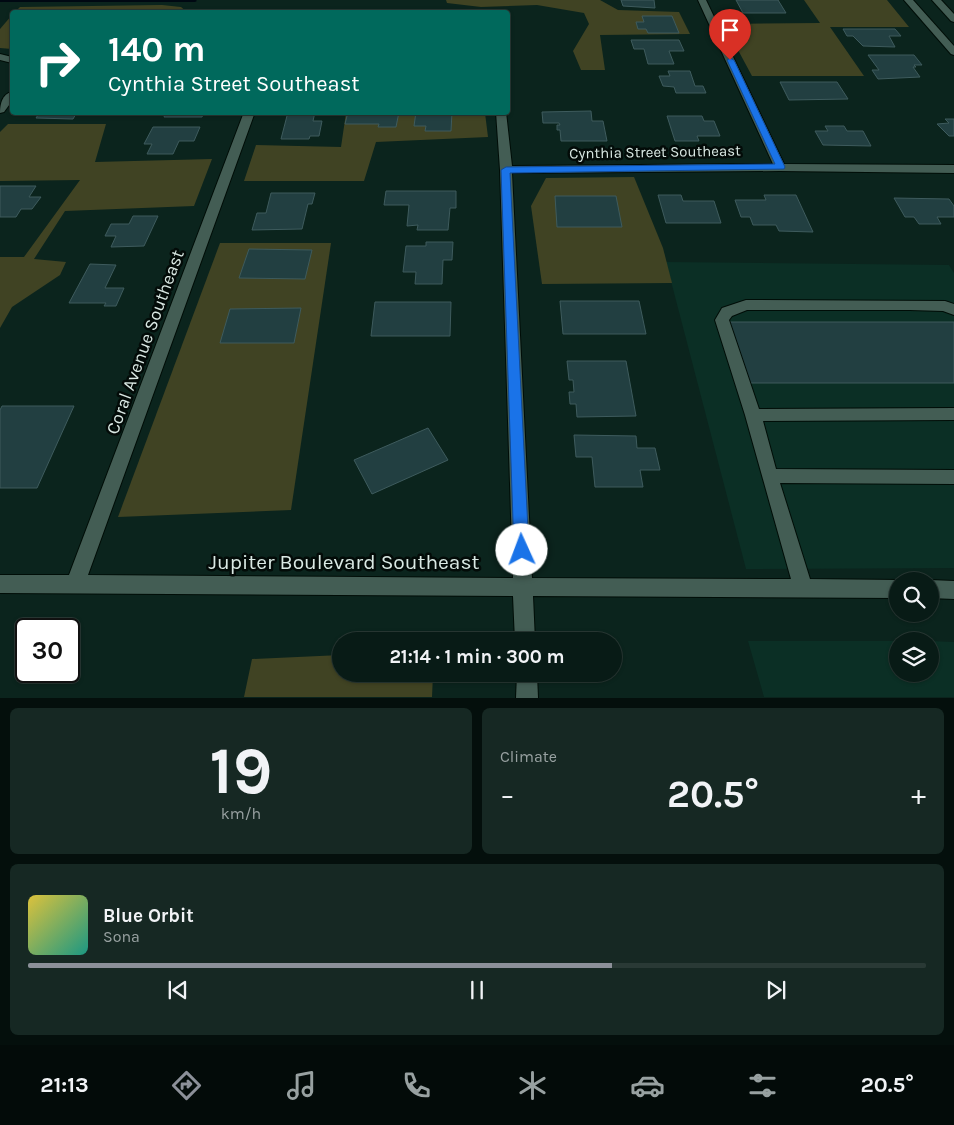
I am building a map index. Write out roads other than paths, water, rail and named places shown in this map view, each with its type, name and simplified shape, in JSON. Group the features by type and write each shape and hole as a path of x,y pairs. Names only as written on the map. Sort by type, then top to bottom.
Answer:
{"street":[{"path":"702,0 780,167"},
{"path":"908,0 954,52"},
{"path":"936,0 954,19"},
{"path":"0,110 10,98"},
{"name":"Coral Avenue Southeast","path":"74,584 249,115"},
{"path":"501,115 506,170 525,632"},
{"name":"Cynthia Street Southeast","path":"506,170 780,167 954,169"},
{"path":"802,589 753,415 722,320 727,312 746,305 945,306 954,310"},
{"path":"753,415 954,414"},
{"path":"769,476 954,477"},
{"name":"Jupiter Boulevard Southeast","path":"0,584 889,589"},
{"path":"939,589 954,590"},
{"path":"526,682 527,698"}],"waterway":[{"path":"0,1 195,1"}]}
